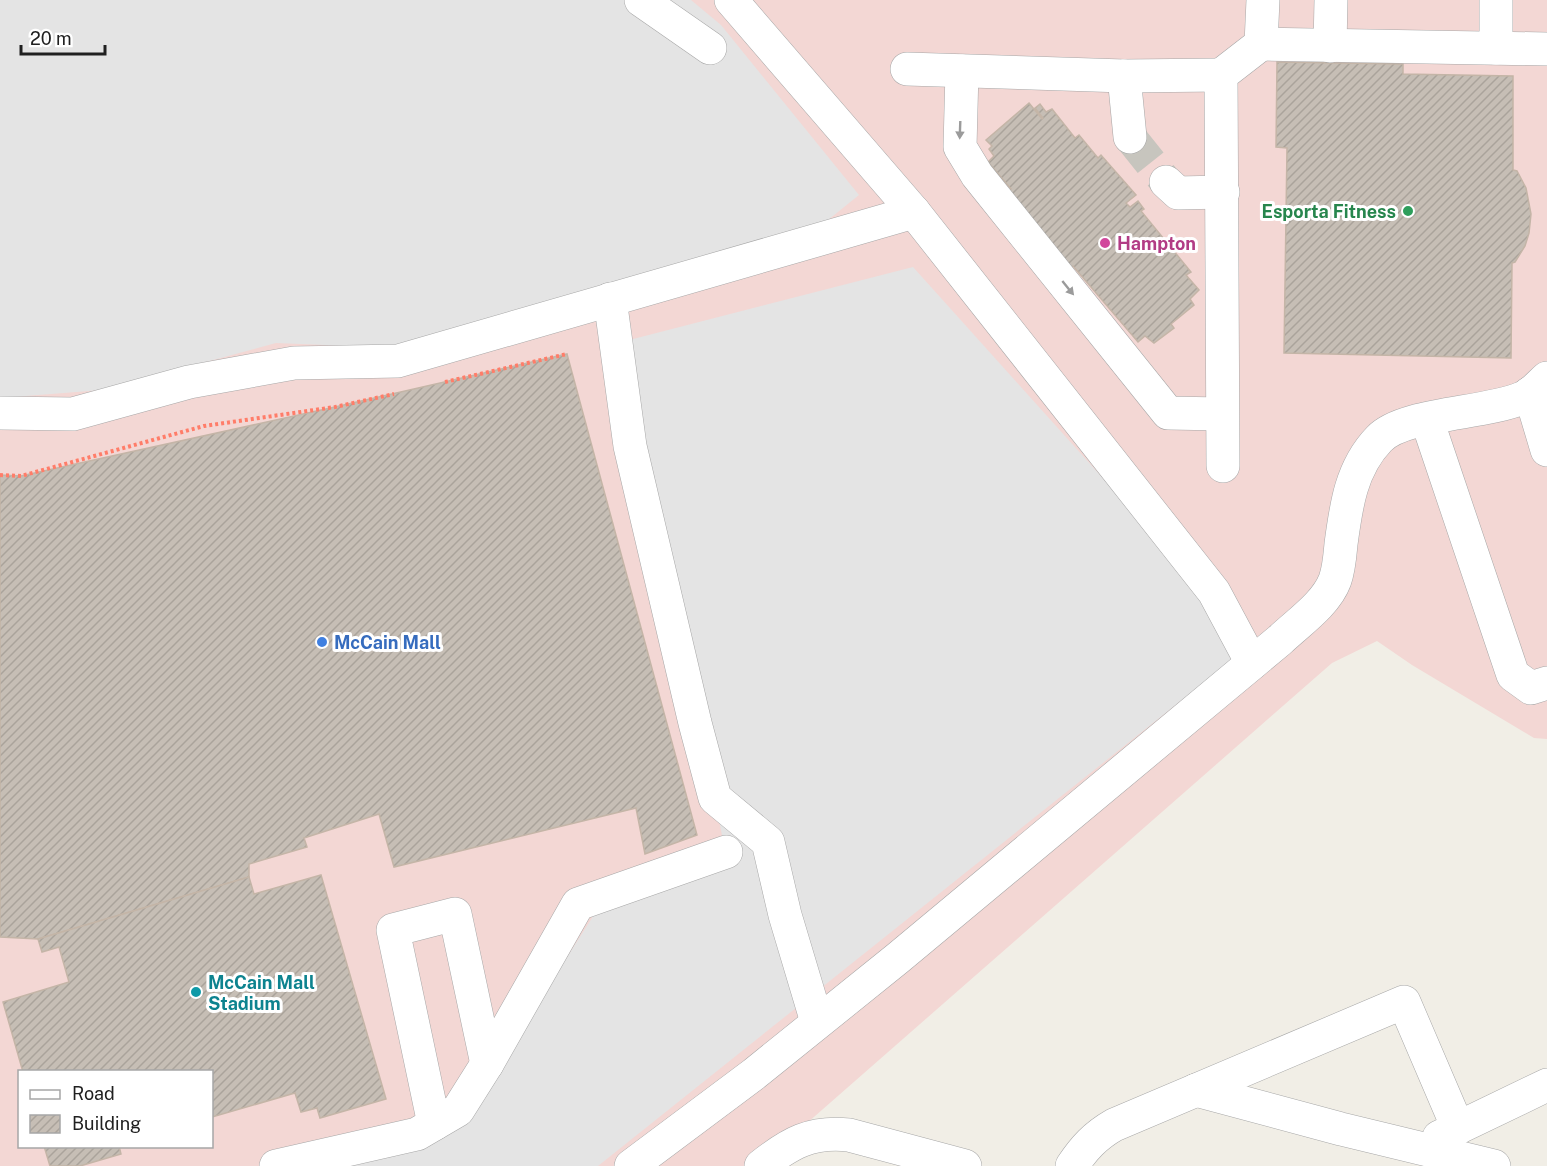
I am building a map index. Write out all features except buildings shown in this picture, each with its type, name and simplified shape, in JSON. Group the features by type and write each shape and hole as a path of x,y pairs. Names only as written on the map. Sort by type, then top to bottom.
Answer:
{"street":[{"path":"640,0 710,48"},
{"path":"731,0 914,212 1214,592 1252,663"},
{"path":"1261,44 1263,0"},
{"path":"1330,46 1331,0"},
{"path":"1496,0 1496,48"},
{"path":"907,69 1124,76 1221,75 1261,44 1547,49"},
{"path":"962,71 960,147 977,175 1167,413 1222,414"},
{"path":"1221,75 1223,466"},
{"path":"1124,76 1130,137"},
{"path":"1166,182 1178,193 1223,192"},
{"path":"0,413 74,414 189,382 294,363 398,361 914,212"},
{"path":"610,299 630,446 695,723 715,798 768,842 785,915 817,1022"},
{"path":"631,1166 754,1074 898,958 1309,613 1326,596 1335,579 1346,504 1353,482 1364,460 1380,438 1400,425 1499,406 1524,397 1538,386"},
{"path":"1538,386 1547,450"},
{"path":"1427,420 1513,675 1531,688 1547,683"},
{"path":"276,1166 417,1134 458,1110 487,1064 578,904 726,852"},
{"path":"434,1124 393,930 455,914 487,1064"},
{"path":"1072,1166 1083,1149 1098,1135 1114,1125 1404,1002 1458,1128"},
{"path":"1416,1147 1547,1085"},
{"path":"1196,1090 1494,1166"},
{"path":"761,1166 782,1149 801,1139 830,1133 849,1135 965,1166"}],"path":[{"path":"439,383 567,354"},
{"path":"0,475 21,476 204,426 335,407 404,391"}],"shaded area":[{"name":"McCain Mall","path":"0,0 1547,0 1547,739 1534,738 1412,665 1377,641 1332,663 758,1166 0,1166"},
{"path":"0,0 691,0 721,25 859,195 828,220 399,348 276,343 102,390 0,398"},
{"path":"913,267 1252,644 598,1166 336,1166 466,1115 608,893 725,852 715,798 606,346"}],"tunnel":[{"path":"1130,137 1166,182"}],"place":[{"name":"Esporta Fitness","path":"1408,211"},
{"name":"Hampton","path":"1105,243"},
{"name":"McCain Mall","path":"322,642"},
{"name":"McCain Mall Stadium","path":"196,992"}]}
